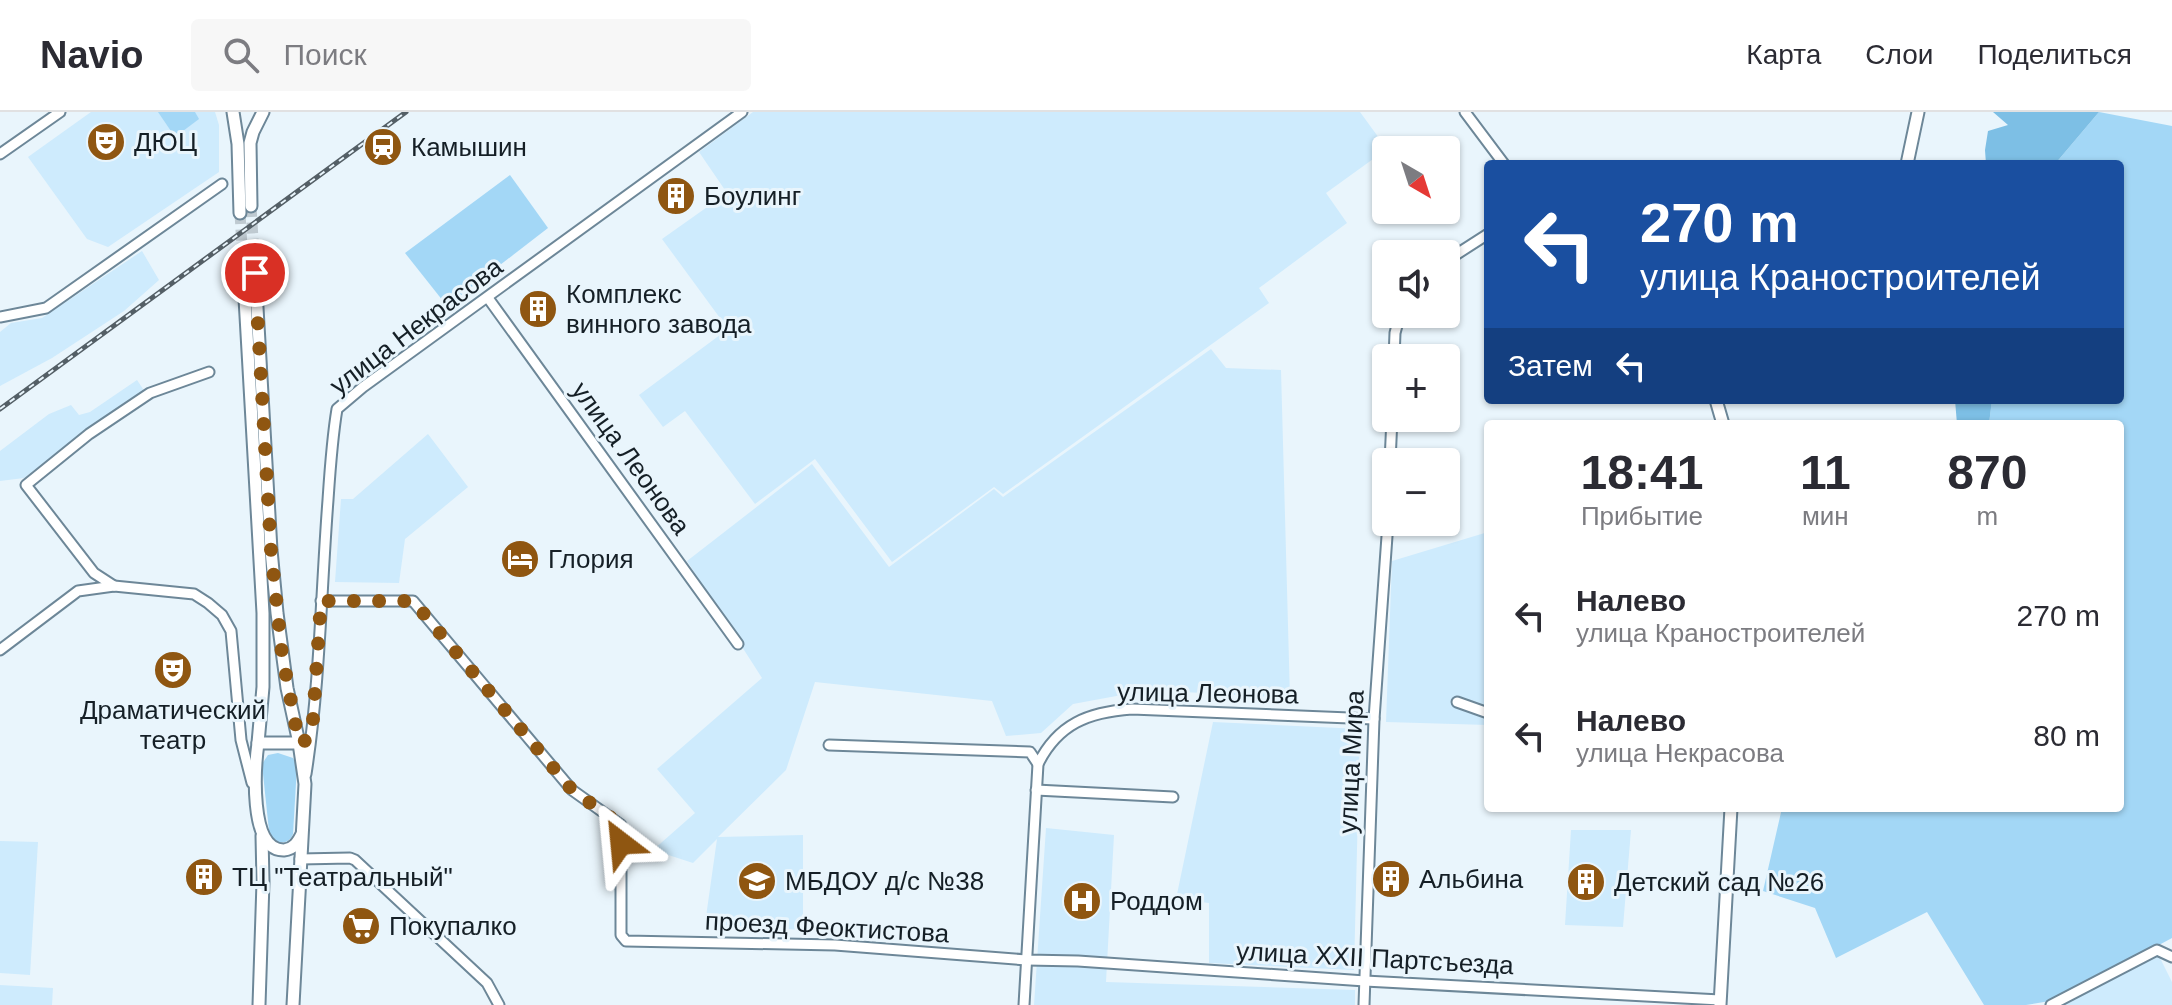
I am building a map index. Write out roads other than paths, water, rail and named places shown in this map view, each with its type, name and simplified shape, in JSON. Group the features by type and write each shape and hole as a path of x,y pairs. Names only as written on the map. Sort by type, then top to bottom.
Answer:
{"main road":[{"path":"233,112 238,144 240,213"},
{"path":"251,206 250,143 263,112"},
{"path":"1908,160 1918,112"},
{"path":"255,273 271,550 282,654 305,784 293,1005"},
{"path":"244,281 263,613 263,687 255,794 264,867 259,1005"},
{"path":"258,743 299,743"},
{"path":"1720,1003 1731,812"},
{"path":"261,832 271,845 282,850 293,847 302,834"}],"street":[{"path":"0,154 60,112"},
{"name":"улица Некрасова","path":"305,784 312,734 337,409 742,112"},
{"path":"1465,112 1501,160"},
{"path":"0,317 46,308 222,184"},
{"path":"1460,252 1484,237"},
{"name":"улица Леонова","path":"488,298 738,644"},
{"path":"114,586 94,573 26,485 89,434 150,393 209,372"},
{"name":"улица Мира","path":"1364,1005 1374,719 1387,536"},
{"path":"0,650 78,591 114,586 194,594 222,615 231,631 241,740 255,794"},
{"name":"проезд Феоктистова","path":"321,601 413,601 572,790 621,825 621,935 626,941 835,945 1027,960"},
{"path":"1457,702 1484,712"},
{"name":"улица Леонова","path":"1038,764 1047,746 1058,734 1074,723 1115,711 1154,709 1374,719"},
{"path":"299,743 312,734"},
{"path":"241,740 258,743"},
{"path":"829,745 1030,752 1038,764 1024,1005"},
{"path":"1036,790 1173,797"},
{"path":"300,859 355,860 487,983 499,1005"},
{"path":"2051,1005 2157,950 2172,957"},
{"name":"улица XXII Партсъезда","path":"1027,960 1720,1003"}],"tunnel":[{"path":"251,206 255,273"},
{"path":"240,213 244,281"}],"railway":[{"path":"0,409 406,112"}],"place":[{"name":"ДЮЦ","path":"106,142"},
{"name":"Камышин","path":"383,147"},
{"name":"Боулинг","path":"676,196"},
{"name":"Комплекс винного завода","path":"538,309"},
{"name":"Глория","path":"520,559"},
{"name":"Драматический театр","path":"173,670"},
{"name":"ТЦ \"Театральный\"","path":"204,877"},
{"name":"Альбина","path":"1391,879"},
{"name":"МБДОУ д/с №38","path":"757,881"},
{"name":"Детский сад №26","path":"1586,882"},
{"name":"Роддом","path":"1082,901"},
{"name":"Покупалко","path":"361,926"}]}
